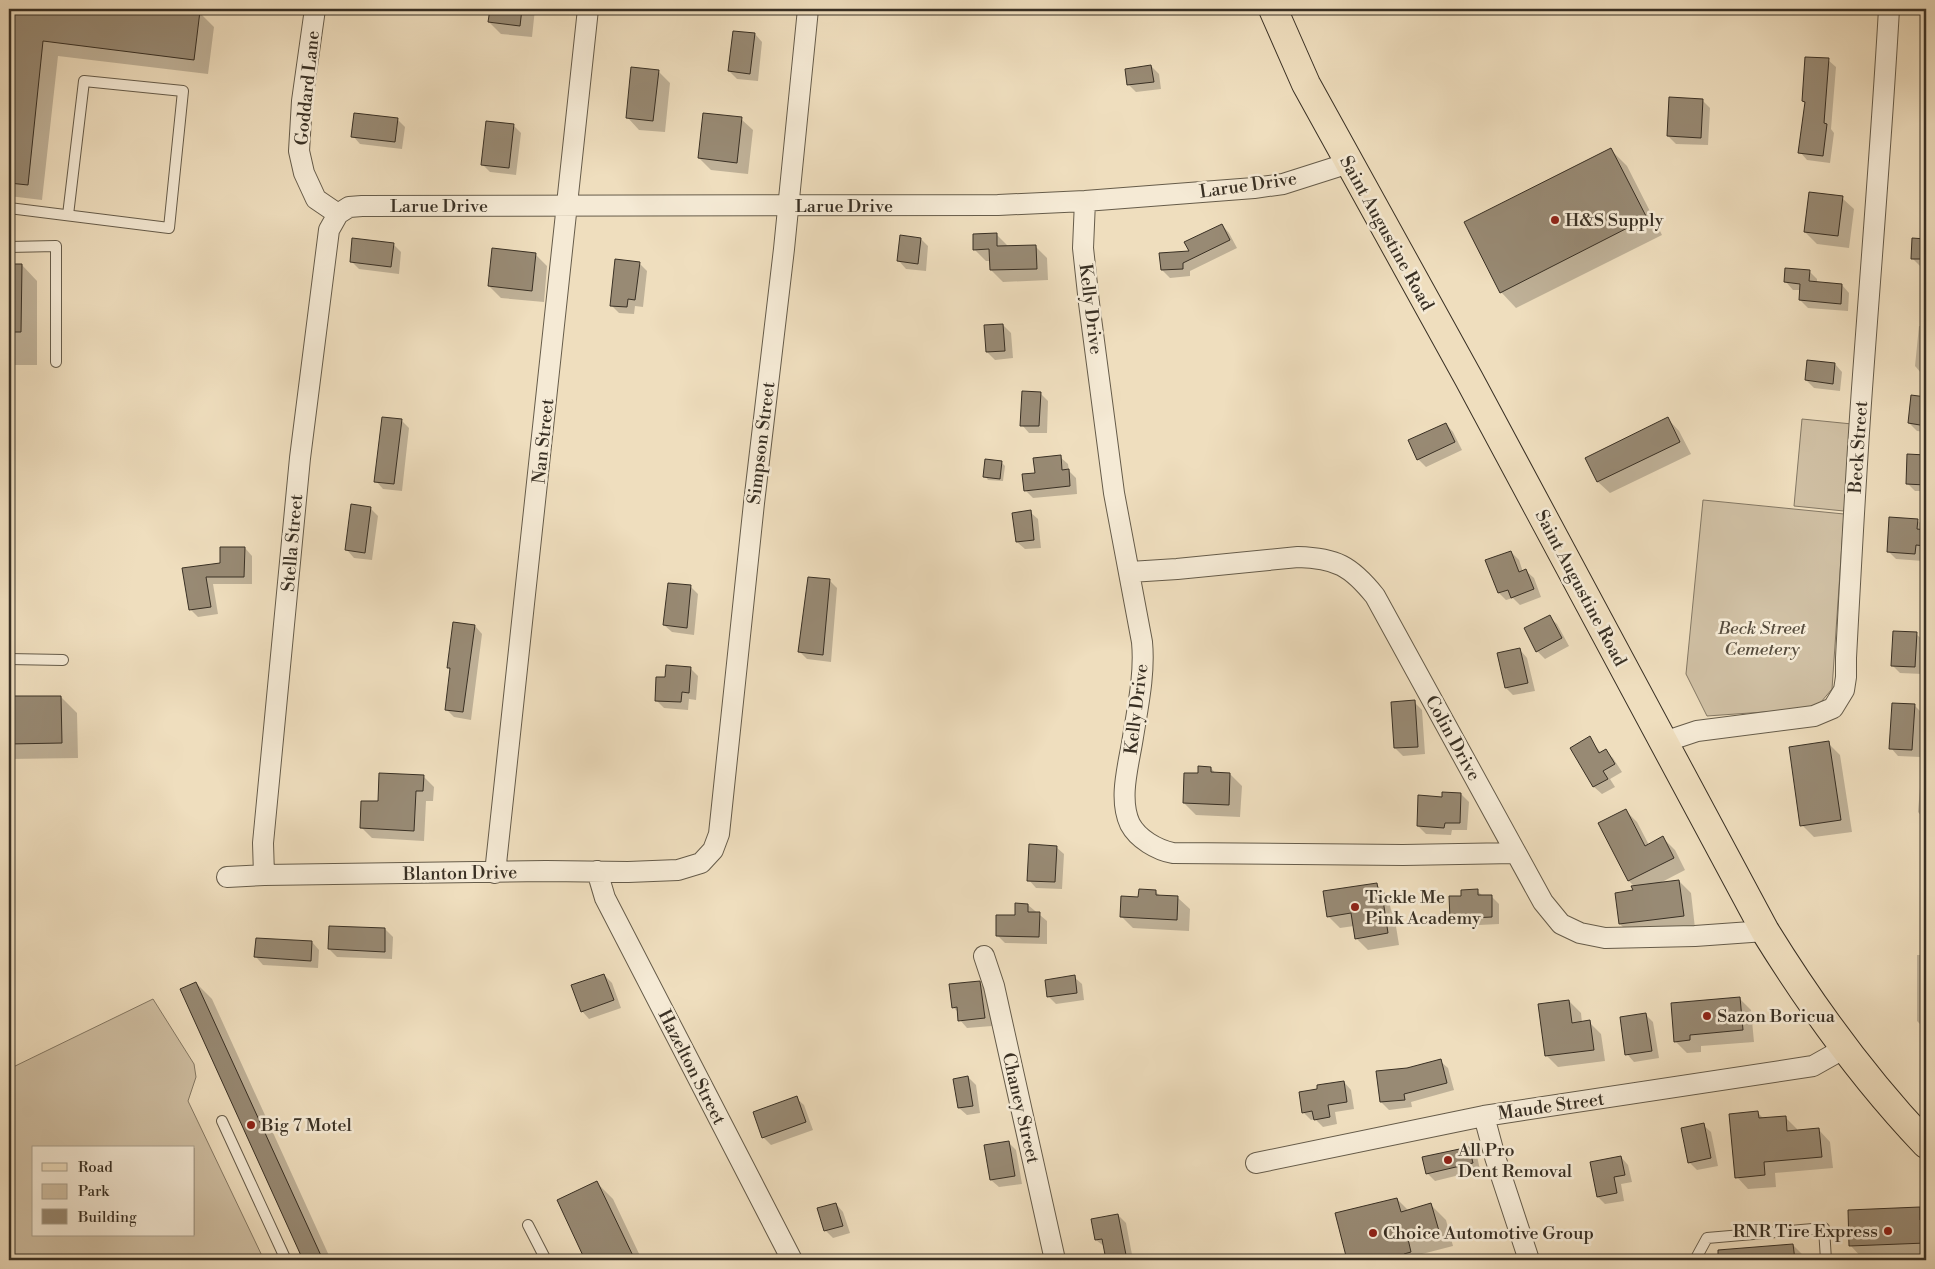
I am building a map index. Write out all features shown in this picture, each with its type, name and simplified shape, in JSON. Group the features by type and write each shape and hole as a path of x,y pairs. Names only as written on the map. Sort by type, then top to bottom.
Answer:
{"main road":[{"name":"Saint Augustine Road","path":"1273,9 1306,84 1348,163 1473,387 1765,931 1790,971 1844,1048 1926,1144"}],"street":[{"name":"Goddard Lane","path":"315,9 302,101 299,151 304,173 316,199 338,214"},
{"name":"Nan Street","path":"495,873 588,9"},
{"name":"Simpson Street","path":"693,865 701,863 713,850 719,834 808,9"},
{"name":"Beck Street","path":"1664,742 1697,731 1814,716 1833,708 1844,690 1852,543 1889,9"},
{"name":"Larue Drive","path":"338,214 349,207 362,206 998,205 1085,201 1283,184 1348,163"},
{"name":"Kelly Drive","path":"1085,201 1083,248 1089,303 1114,493 1144,656 1124,804 1130,824 1138,834 1159,850 1173,853 1403,855 1515,853"},
{"name":"Stella Street","path":"264,875 263,843 300,458 329,230 338,214"},
{"name":"Colin Drive","path":"1130,572 1298,557 1316,557 1333,560 1349,569 1362,580 1375,596 1515,853 1543,902 1561,924 1580,934 1605,938 1686,936 1765,931"},
{"name":"Blanton Drive","path":"227,877 264,875 628,872 678,870 693,865"},
{"name":"Hazelton Street","path":"597,871 605,898 792,1260"},
{"name":"Chaney Street","path":"984,956 994,986 1055,1260"},
{"name":"Maude Street","path":"1256,1163 1484,1116 1813,1066 1844,1048"},
{"path":"1484,1116 1495,1157 1529,1260"}],"lane":[{"path":"9,208 169,228 183,91 84,81 68,215"},
{"path":"9,247 56,246 56,362"},
{"path":"9,659 63,660"},
{"path":"222,1121 286,1260"},
{"path":"528,1225 546,1260"},
{"path":"1695,1260 1707,1238 1824,1228 1826,1260"}],"green space":[{"path":"1802,419 1852,424 1844,511 1794,506"},
{"name":"Beck Street Cemetery","path":"1703,500 1844,514 1832,689 1821,702 1807,709 1707,716 1686,674"},
{"path":"153,999 194,1064 196,1077 188,1101 264,1260 9,1260 9,1069"}],"building":[{"path":"9,9 181,9 200,11 194,60 43,41 28,185 9,183"},
{"path":"490,9 522,9 520,26 488,22"},
{"path":"733,31 755,33 750,74 728,71"},
{"path":"1805,57 1829,58 1824,123 1827,124 1823,156 1798,153 1805,102 1802,101"},
{"path":"1151,65 1154,82 1127,85 1125,69"},
{"path":"631,67 659,70 653,121 626,118"},
{"path":"1669,97 1703,99 1701,138 1667,136"},
{"path":"354,113 398,118 395,142 351,137"},
{"path":"703,113 742,117 737,163 698,158"},
{"path":"486,121 514,124 509,168 481,165"},
{"name":"H&S Supply","path":"1611,148 1647,218 1500,293 1464,222"},
{"path":"1809,192 1843,196 1838,236 1804,232"},
{"path":"1222,224 1230,240 1183,263 1183,269 1161,270 1159,253 1189,251 1184,242"},
{"path":"997,233 997,246 1036,245 1037,269 990,270 989,249 973,250 973,234"},
{"path":"900,235 921,238 918,264 897,261"},
{"path":"352,238 394,243 391,267 350,262"},
{"path":"1912,238 1926,239 1926,259 1911,259"},
{"path":"492,248 536,253 532,291 488,286"},
{"path":"615,259 640,262 635,300 628,299 627,307 610,306"},
{"path":"9,264 22,264 21,332 9,332"},
{"path":"1785,268 1810,270 1809,281 1842,284 1841,304 1799,300 1800,284 1784,282"},
{"path":"1003,324 1005,351 986,352 984,325"},
{"path":"1807,360 1835,363 1833,384 1805,380"},
{"path":"1022,391 1041,392 1039,426 1020,426"},
{"path":"1911,395 1926,397 1926,426 1908,423"},
{"path":"382,417 402,419 394,484 374,482"},
{"path":"1668,417 1680,442 1597,482 1585,458"},
{"path":"1446,423 1455,442 1417,460 1408,440"},
{"path":"1907,454 1926,455 1926,485 1906,484"},
{"path":"1061,455 1062,470 1069,469 1070,486 1024,491 1022,474 1035,473 1033,458"},
{"path":"985,459 1002,461 1000,479 983,477"},
{"path":"351,504 371,507 365,553 345,550"},
{"path":"1031,510 1034,540 1016,542 1012,513"},
{"path":"1889,517 1918,519 1917,529 1926,530 1925,546 1916,545 1915,554 1887,552"},
{"path":"220,547 245,547 244,577 206,577 211,607 189,610 182,568 220,563"},
{"path":"1511,551 1519,572 1526,569 1534,589 1511,598 1508,590 1498,593 1485,560"},
{"path":"808,577 830,579 823,655 798,652"},
{"path":"668,583 691,585 687,628 663,625"},
{"path":"1550,615 1562,638 1536,652 1524,628"},
{"path":"453,622 475,625 463,712 445,710 450,668 447,668"},
{"path":"1893,631 1917,632 1915,667 1891,666"},
{"path":"1520,648 1528,683 1505,688 1497,653"},
{"path":"666,665 691,667 689,693 682,692 681,702 655,701 656,677 665,677"},
{"path":"9,696 61,696 62,743 9,744"},
{"path":"1415,700 1418,747 1394,748 1391,702"},
{"path":"1892,703 1915,704 1912,750 1889,749"},
{"path":"1590,736 1599,753 1606,749 1615,764 1603,771 1608,779 1593,787 1570,748"},
{"path":"1829,741 1841,820 1800,826 1789,747"},
{"path":"1198,766 1211,767 1211,772 1230,773 1229,805 1183,803 1184,773 1198,773"},
{"path":"379,773 424,775 423,791 416,791 414,831 360,828 361,801 378,801"},
{"path":"1442,792 1461,793 1460,823 1445,823 1444,828 1417,826 1418,795 1442,797"},
{"path":"1626,809 1645,846 1663,836 1674,858 1628,881 1598,823"},
{"path":"1029,844 1057,846 1055,882 1027,881"},
{"path":"1679,880 1684,916 1619,924 1615,893 1633,890 1631,886"},
{"name":"Tickle Me Pink Academy","path":"1377,883 1380,901 1383,900 1388,933 1355,939 1351,913 1327,917 1323,891"},
{"path":"1139,889 1156,890 1156,895 1178,896 1177,920 1120,917 1121,896 1138,897"},
{"path":"1478,889 1478,895 1492,895 1492,917 1450,919 1449,896 1461,896 1461,890"},
{"path":"1015,903 1028,904 1028,912 1040,912 1039,937 996,936 996,915 1015,915"},
{"path":"329,926 385,928 385,952 328,949"},
{"path":"256,938 312,941 311,961 254,957"},
{"path":"604,974 614,1000 581,1012 571,985"},
{"path":"1075,975 1077,993 1047,997 1045,980"},
{"path":"980,981 985,1018 958,1021 957,1007 952,1008 949,984"},
{"name":"Big 7 Motel","path":"196,982 323,1260 303,1260 180,989"},
{"name":"Sazon Boricua","path":"1740,997 1743,1030 1690,1035 1690,1040 1674,1042 1671,1003"},
{"path":"1569,1000 1572,1023 1590,1020 1594,1050 1545,1056 1538,1004"},
{"path":"1646,1013 1652,1051 1625,1055 1620,1017"},
{"path":"1441,1059 1447,1083 1404,1094 1405,1100 1380,1102 1376,1071 1407,1068"},
{"path":"968,1076 973,1106 958,1108 953,1079"},
{"path":"1344,1081 1347,1102 1328,1105 1330,1117 1314,1120 1312,1111 1302,1113 1299,1092 1317,1089 1317,1085"},
{"path":"797,1096 806,1122 762,1138 753,1112"},
{"path":"1758,1111 1759,1118 1786,1116 1787,1131 1819,1128 1822,1157 1764,1162 1765,1175 1735,1178 1729,1114"},
{"path":"1704,1123 1711,1158 1688,1163 1681,1128"},
{"path":"1009,1141 1015,1176 990,1180 984,1145"},
{"name":"All Pro Dent Removal","path":"1469,1147 1473,1163 1426,1174 1422,1157"},
{"path":"1621,1156 1625,1175 1614,1177 1617,1193 1597,1197 1590,1162"},
{"path":"597,1181 635,1260 585,1260 557,1200"},
{"name":"Choice Automotive Group","path":"1397,1198 1401,1212 1431,1203 1439,1231 1408,1239 1411,1252 1404,1254 1406,1260 1347,1260 1335,1213"},
{"path":"836,1203 843,1226 824,1231 817,1208"},
{"name":"RNR Tire Express","path":"1920,1207 1920,1220 1926,1219 1926,1243 1849,1246 1848,1210"},
{"path":"1118,1214 1127,1260 1106,1260 1102,1239 1095,1240 1091,1219"},
{"path":"1793,1244 1795,1260 1718,1260 1718,1250"}],"place":[{"name":"H&S Supply","path":"1555,220"},
{"name":"Tickle Me Pink Academy","path":"1355,907"},
{"name":"Sazon Boricua","path":"1707,1016"},
{"name":"Big 7 Motel","path":"251,1125"},
{"name":"All Pro Dent Removal","path":"1448,1160"},
{"name":"RNR Tire Express","path":"1888,1231"},
{"name":"Choice Automotive Group","path":"1373,1233"}]}
